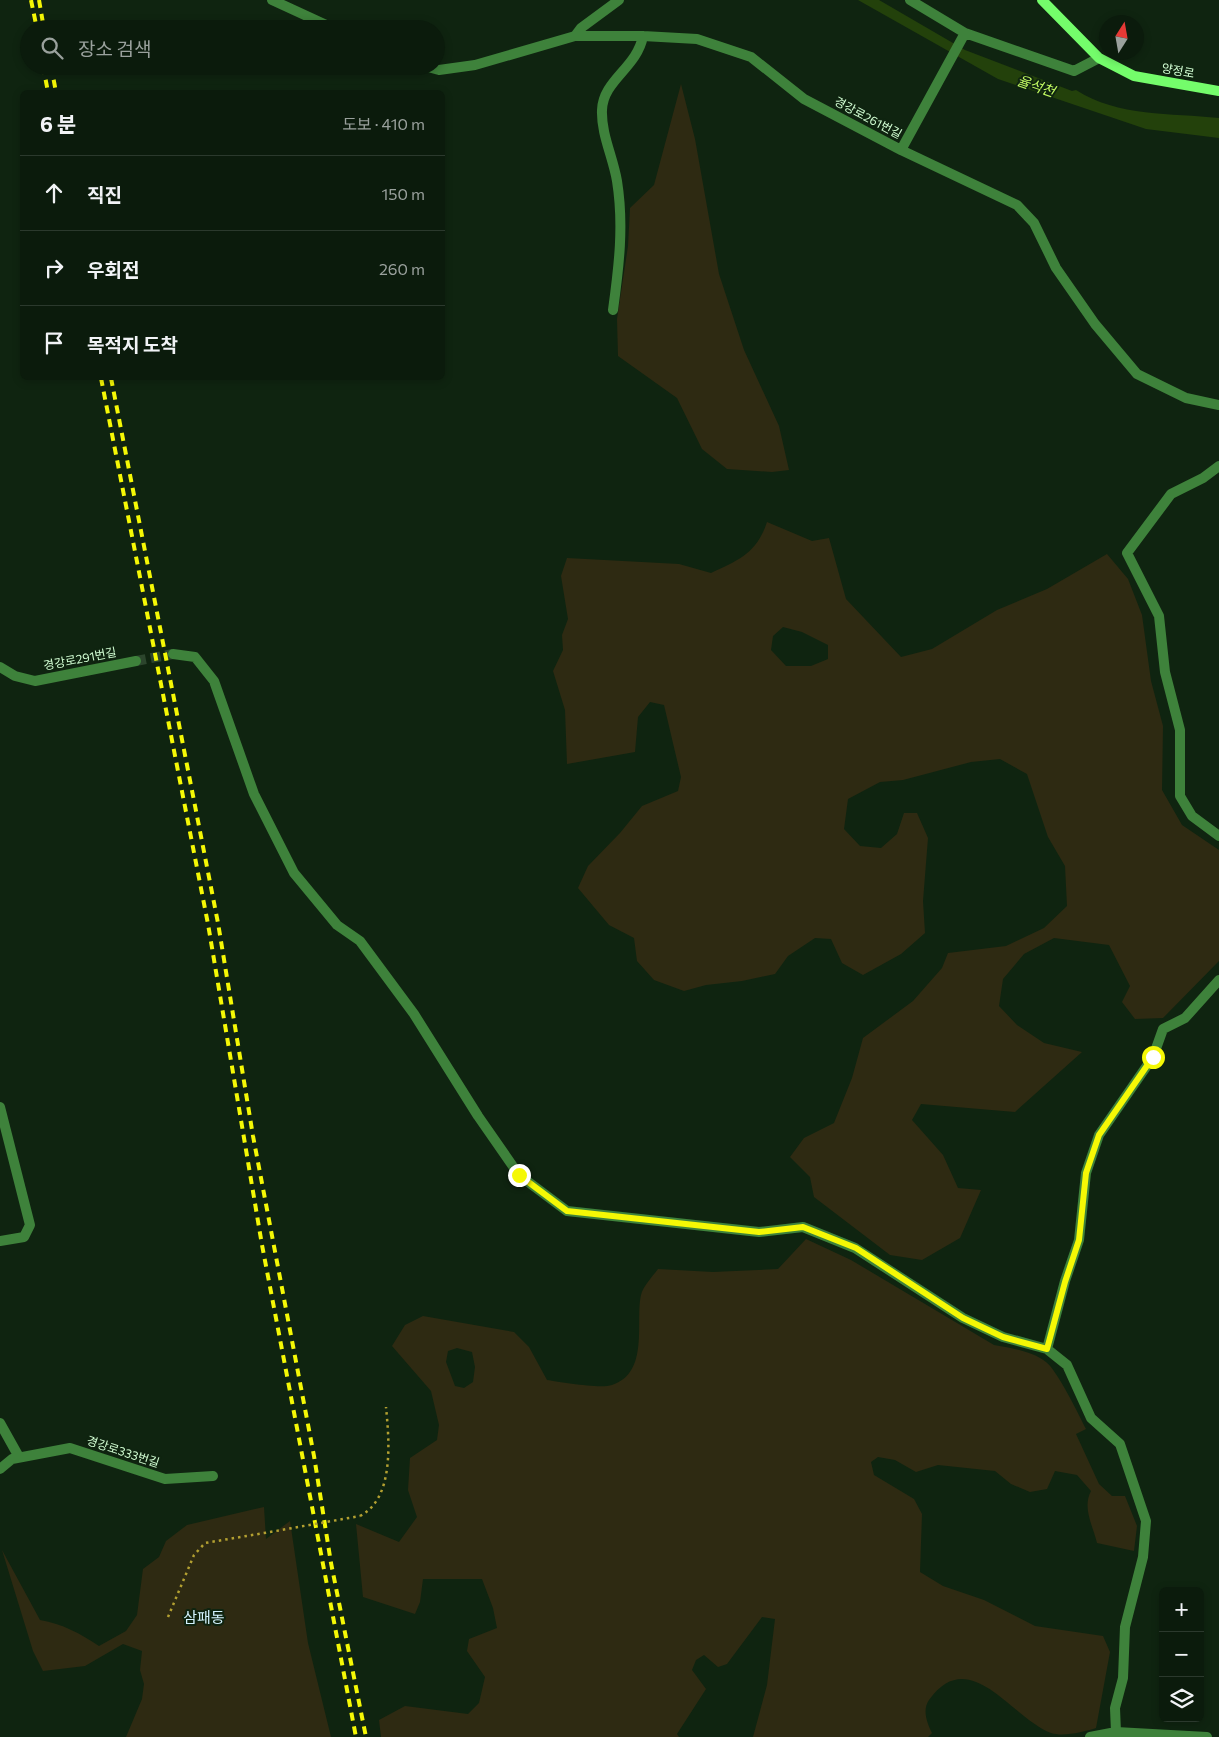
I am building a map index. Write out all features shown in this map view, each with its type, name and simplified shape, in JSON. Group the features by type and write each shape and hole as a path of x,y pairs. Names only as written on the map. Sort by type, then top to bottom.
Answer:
{"main road":[{"name":"양정로","path":"1042,0 1099,58"},
{"name":"양정로","path":"1103,60 1134,76 1219,90"}],"street":[{"path":"272,0 315,20"},
{"path":"575,36 581,28 620,0"},
{"path":"910,0 963,36 1074,71 1099,58"},
{"name":"경강로261번길","path":"445,69 475,65 575,36 643,36 698,39 752,57 804,99 901,150 1017,204 1034,224 1056,268 1095,324 1137,374 1186,398 1219,405"},
{"path":"613,310 622,237 617,180 604,132 602,110 606,92 641,49 643,36"},
{"path":"901,150 963,36"},
{"path":"1219,466 1203,478 1170,494 1127,552 1160,616 1165,672 1180,730 1180,796 1192,816 1219,836"},
{"path":"173,654 196,657 214,681 254,794 294,873 337,925 360,942 414,1014 478,1116 519,1175 567,1211 759,1232 803,1227 856,1248 963,1318 1003,1337 1047,1349 1067,1365 1091,1418 1120,1444 1146,1521 1143,1557 1125,1627 1123,1678 1115,1708 1114,1734"},
{"name":"경강로291번길","path":"0,667 15,676 35,681 136,661"},
{"path":"1047,1349 1065,1282 1079,1240 1086,1173 1099,1135 1153,1057 1162,1029 1185,1018 1219,980"},
{"path":"0,1107 30,1225 24,1237 0,1241"},
{"path":"0,1423 19,1458"},
{"name":"경강로333번길","path":"0,1469 12,1459 70,1448 165,1479 213,1476"},
{"path":"1090,1737 1114,1734 1207,1737"}],"path":[{"path":"168,1617 194,1555 205,1544 360,1516 368,1512 378,1497 387,1473 389,1443 386,1407"}],"shaded area":[{"path":"681,84 695,139 719,274 744,350 779,426 789,470 772,472 727,469 702,449 677,398 618,356 617,319 628,246 630,208 654,185"},
{"path":"767,522 812,541 829,538 846,599 901,657 932,649 997,610 1047,589 1107,554 1128,579 1142,615 1151,681 1163,726 1162,790 1182,825 1219,850 1219,961 1163,1018 1135,1019 1122,1002 1130,986 1109,945 1054,938 1024,954 1003,979 999,1006 1017,1025 1044,1043 1082,1052 1015,1112 921,1104 912,1120 943,1155 958,1188 981,1190 960,1238 922,1260 890,1255 814,1197 810,1177 790,1157 804,1138 834,1123 852,1078 863,1038 913,1001 942,968 948,953 1006,946 1044,928 1067,906 1065,866 1048,837 1027,774 1000,759 971,762 903,780 880,782 848,799 844,829 860,846 881,848 897,834 904,813 917,813 928,838 923,901 925,933 901,954 863,975 842,963 831,939 815,938 788,956 775,974 742,981 706,985 684,991 654,980 637,961 634,938 609,925 578,888 588,866 620,833 642,806 678,791 681,777 664,705 650,702 638,717 635,752 567,764 565,710 553,671 563,650 562,635 568,619 561,576 567,558 679,564 711,573 746,554 763,533","holes":["783,627 802,632 828,645 828,659 811,666 786,666 771,650 773,636"]},
{"path":"806,1239 851,1260 994,1345 1021,1350 1041,1358 1056,1374 1086,1429 1076,1434 1099,1484 1112,1496 1125,1496 1137,1526 1134,1551 1097,1543 1088,1510 1091,1491 1077,1475 1055,1471 1047,1489 1030,1492 1011,1484 995,1471 938,1465 916,1472 895,1460 878,1457 871,1462 874,1475 914,1499 922,1514 920,1572 943,1586 984,1600 1035,1626 1103,1636 1110,1652 1096,1728 1067,1734 1051,1733 1036,1725 991,1690 975,1682 960,1679 944,1684 929,1700 926,1712 927,1721 932,1733 928,1737 753,1737 767,1685 775,1619 762,1617 727,1664 718,1667 704,1655 696,1660 692,1670 706,1689 677,1734 679,1737 381,1737 379,1720 405,1706 468,1714 479,1703 485,1677 467,1651 469,1639 497,1628 493,1608 482,1579 423,1579 420,1602 415,1614 363,1597 356,1524 399,1542 417,1517 408,1490 410,1458 437,1440 439,1425 431,1391 392,1346 405,1325 423,1316 514,1332 529,1347 547,1380 580,1385 606,1386 624,1379 632,1370 638,1345 641,1295 658,1269 713,1272 778,1269","holes":["457,1348 472,1352 475,1367 473,1382 464,1388 455,1386 446,1362 448,1351"]},
{"path":"264,1507 266,1539 290,1521 308,1643 331,1737 126,1737 142,1699 144,1684 140,1670 142,1651 123,1644 85,1666 43,1671 33,1651 2,1550 40,1620 71,1630 99,1646 126,1631 137,1615 143,1569 159,1557 166,1541 187,1525"}],"water":[{"name":"율석천","path":"858,0 879,0 965,50 1072,91 1076,90 1092,99 1109,105 1145,112 1219,118 1219,138 1146,129 998,79"}],"tunnel":[{"path":"136,661 173,654"}],"railway":[{"path":"31,0 35,20"},
{"path":"39,0 42,20"},
{"path":"45,75 48,90"},
{"path":"53,75 56,90"},
{"path":"101,380 208,924 262,1245 356,1737"},
{"path":"111,380 218,923 253,1136 314,1456 331,1563 366,1737"}],"district":[{"name":"삼패동","path":"204,1618"}],"route":[{"path":"519,1175 567,1211 759,1232 803,1227 856,1248 963,1318 1003,1337 1047,1349 1065,1282 1079,1240 1086,1173 1099,1135 1153,1057"}]}
